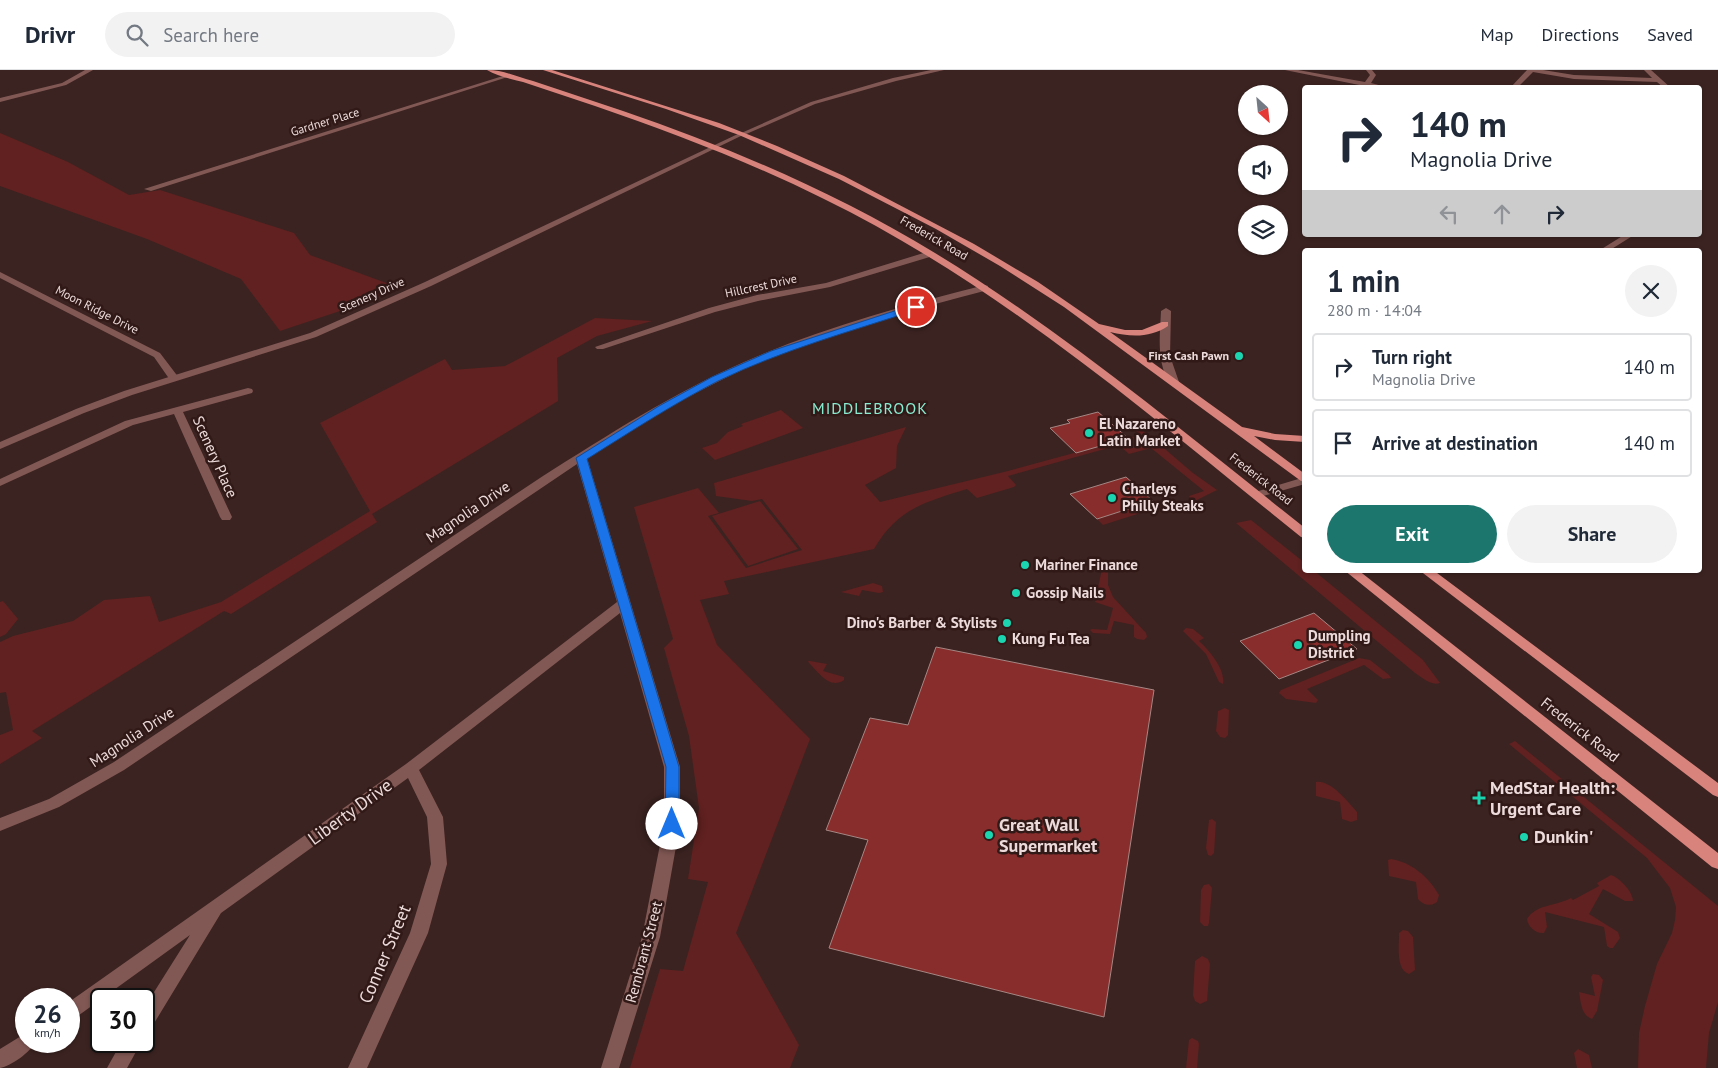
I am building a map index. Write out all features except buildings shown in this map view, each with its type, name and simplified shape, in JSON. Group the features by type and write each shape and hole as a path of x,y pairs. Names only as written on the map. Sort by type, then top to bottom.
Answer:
{"main road":[{"name":"Frederick Road","path":"490,70 634,116 715,147 808,188 875,222 984,288 1075,352 1302,532"},
{"name":"Frederick Road","path":"546,70 673,109 742,134 831,172 886,200 1005,266 1089,321 1237,428 1302,478"},
{"path":"1089,321 1109,329 1132,334 1152,332 1166,324"},
{"path":"1237,428 1275,437 1302,439"},
{"name":"Frederick Road","path":"1354,573 1718,862"},
{"path":"1429,573 1718,791"}],"street":[{"path":"0,100 64,84 90,70"},
{"name":"Scenery Drive","path":"0,446 80,411 174,378 313,335 428,284 742,134 813,103 870,86 941,70"},
{"path":"1288,70 1372,85"},
{"path":"1367,84 1373,75 1369,70"},
{"path":"1516,85 1532,70 1574,77 1659,80"},
{"path":"1647,70 1665,85"},
{"name":"Gardner Place","path":"148,189 508,76"},
{"path":"1607,248 1627,237"},
{"name":"Hillcrest Drive","path":"600,347 712,310 757,298 827,285 930,254"},
{"name":"Moon Ridge Drive","path":"0,275 157,355 174,378"},
{"name":"Magnolia Drive","path":"0,825 54,803 119,766 581,458 662,408 715,379 753,362 846,328 984,288"},
{"path":"1166,311 1165,363 1174,382"},
{"path":"0,483 119,427 248,391"},
{"name":"Scenery Place","path":"177,410 226,517"},
{"name":"Rembrant Street","path":"581,458 672,767 672,824 651,936 610,1068"},
{"path":"1256,495 1302,481"},
{"name":"Liberty Drive","path":"80,1004 411,768 624,603"},
{"name":"Conner Street","path":"357,1068 419,933 439,864 435,817 411,768"},
{"path":"155,1006 217,907"},
{"path":"0,1060 15,1049"},
{"path":"116,1068 125,1053"}],"shaded area":[{"path":"0,133 68,162 129,195 160,190 294,233 310,255 400,288 364,303 280,331 241,279 147,239 0,186"},
{"path":"595,318 652,321 597,336 557,358 558,401 372,514 377,522 231,614 224,611 32,731 42,738 0,764 0,735 13,730 6,692 0,693 0,642 13,636 73,621 104,600 150,596 159,622 221,602 370,511 320,423 445,359 452,370 505,366"},
{"path":"781,410 803,428 715,460 702,448 717,443 728,432 743,426 741,424"},
{"path":"906,427 897,446 896,468 865,485 880,502 1008,471 1140,435 1136,431 1138,430 1145,432 1193,473 1217,490 1197,500 1192,500 1189,496 1204,491 1151,448 1129,454 1119,445 1008,476 1016,485 1014,487 977,498 967,489 938,498 902,516 883,535 874,549 724,581 729,594 700,600 717,645 810,739 736,933 799,1045 790,1068 630,1068 660,969 683,971 708,882 688,879 699,808 689,736 664,648 673,639 634,507 698,488 719,513 708,516 746,568 802,550 762,499 752,501 716,496 714,483"},
{"path":"760,501 798,549 748,566 712,516"},
{"path":"1153,501 1157,507 1153,509 1103,525 1097,519"},
{"path":"1251,520 1302,561 1302,573 1317,573 1423,660 1440,683 1430,682 1415,673 1236,523"},
{"path":"1103,564 1108,565 1108,585 1113,597 1146,633 1147,637 1144,640 1134,637 1134,625 1114,621 1110,634 1093,633 1090,630 1107,630 1113,608 1095,602"},
{"path":"873,583 882,586 883,592 862,590 859,596 841,592"},
{"path":"3,601 18,619 6,634 0,637 0,602"},
{"path":"1186,628 1193,629 1204,638 1199,641 1212,655 1219,667 1222,673 1223,684 1219,682 1206,654 1183,631"},
{"path":"1359,658 1370,660 1391,678 1383,679 1364,665 1307,689 1318,700 1316,703 1286,699 1279,693 1281,690"},
{"path":"808,661 827,664 823,671 844,677 844,680 839,683 829,682"},
{"path":"1225,708 1229,710 1228,735 1225,738 1220,737 1216,731 1218,711"},
{"path":"1515,741 1718,906 1718,1002 1709,1033 1706,1068 1638,1068 1639,1033 1645,1006 1657,964 1672,933 1675,920 1676,907 1670,888 1647,858 1509,744"},
{"path":"1316,782 1327,784 1338,792 1357,812 1357,820 1351,822 1342,819 1340,802 1316,796"},
{"path":"1212,819 1216,822 1214,853 1211,856 1208,855 1206,848 1209,820"},
{"path":"1388,860 1406,863 1425,876 1439,895 1437,902 1429,905 1422,903 1418,899 1416,882 1389,876"},
{"path":"1611,875 1625,886 1631,894 1633,901 1625,901 1603,889 1589,914 1618,932 1620,938 1613,948 1607,946 1604,927 1545,912 1547,927 1544,933 1535,931 1529,925 1527,919 1531,914 1541,908 1571,898 1573,900 1599,886 1597,883"},
{"path":"1209,884 1212,888 1209,923 1208,926 1204,926 1200,922 1201,890 1204,885"},
{"path":"1403,930 1408,931 1413,937 1415,970 1409,974 1402,968 1399,958 1399,933"},
{"path":"1202,956 1208,959 1210,964 1207,1001 1200,1004 1195,1001 1193,995 1195,961"},
{"path":"1593,974 1599,975 1603,980 1597,1011 1592,1019 1584,1012 1579,992 1595,996 1591,977"},
{"path":"1192,1038 1198,1041 1199,1044 1197,1068 1186,1068 1189,1040"},
{"path":"1578,1049 1589,1055 1592,1068 1577,1068 1574,1053"}],"place":[{"name":"First Cash Pawn","path":"1239,356"},
{"name":"El Nazareno Latin Market","path":"1089,433"},
{"name":"Charleys Philly Steaks","path":"1112,498"},
{"name":"Mariner Finance","path":"1025,565"},
{"name":"Gossip Nails","path":"1016,593"},
{"name":"Dino's Barber & Stylists","path":"1007,623"},
{"name":"Kung Fu Tea","path":"1002,639"},
{"name":"Dumpling District","path":"1298,645"},
{"name":"MedStar Health: Urgent Care","path":"1479,798"},
{"name":"Great Wall Supermarket","path":"989,835"},
{"name":"Dunkin'","path":"1524,837"}],"district":[{"name":"MIDDLEBROOK","path":"870,408"}],"route":[{"path":"672,824 672,767 581,458 662,408 715,379 775,353 846,328 916,307"}]}
